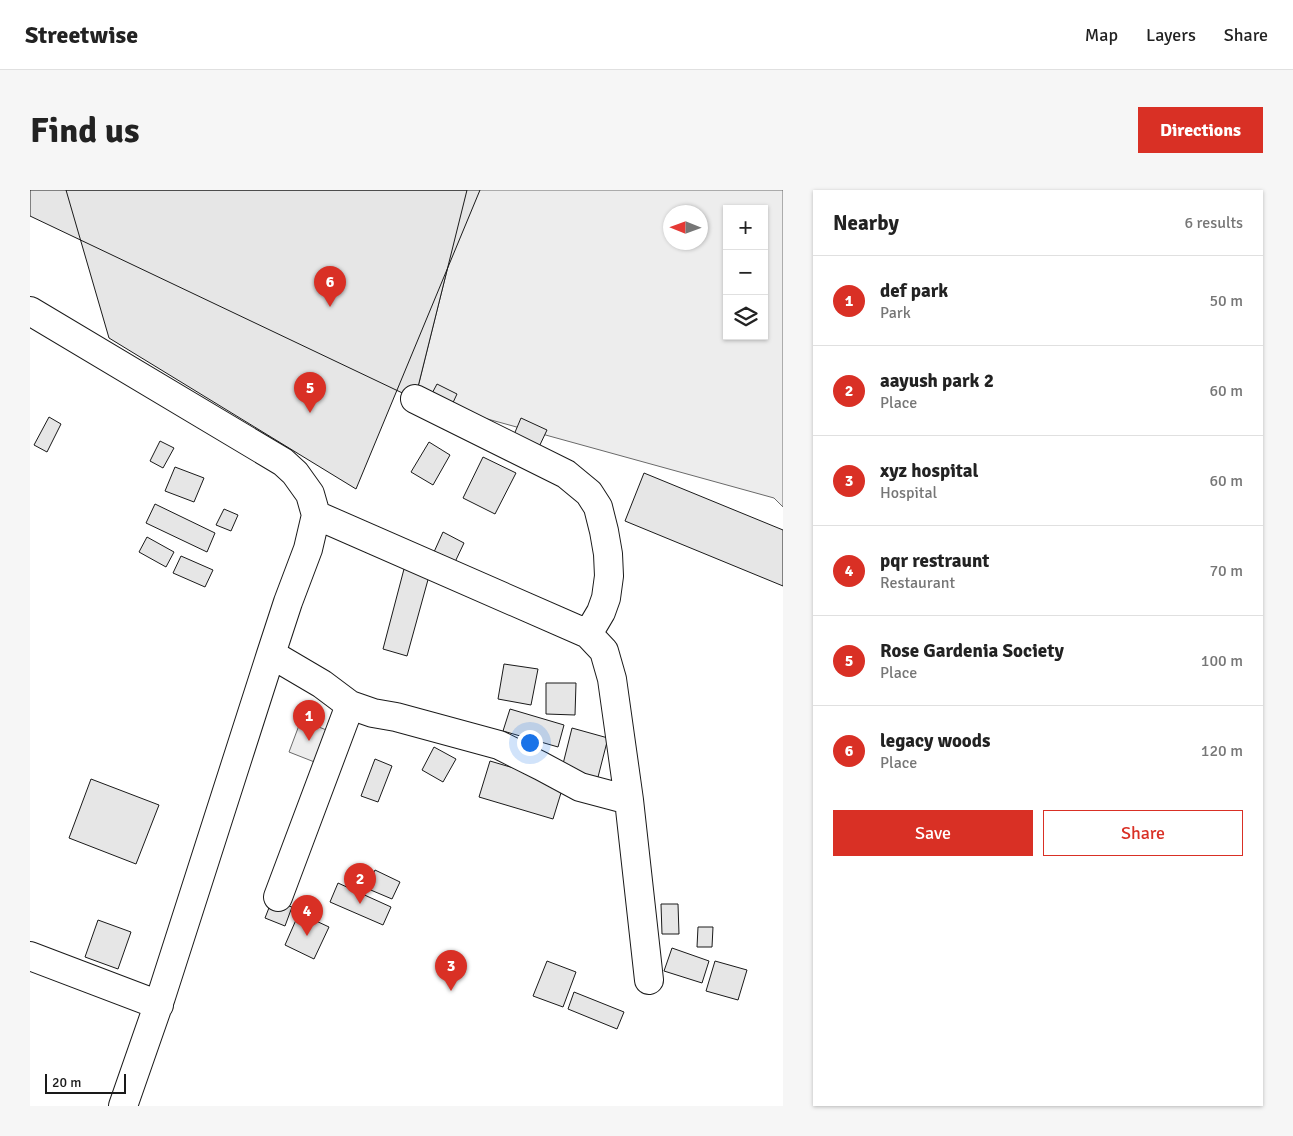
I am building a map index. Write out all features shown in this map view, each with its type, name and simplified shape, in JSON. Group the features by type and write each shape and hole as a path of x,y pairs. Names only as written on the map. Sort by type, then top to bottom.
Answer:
{"street":[{"path":"30,311 283,462 295,473 310,494 316,515 308,549 271,654 159,1005 123,1106"},
{"path":"415,399 566,474 589,493 598,507 604,531 609,576 606,598 601,612 588,634"},
{"path":"316,515 588,634 604,651 612,679 629,800 649,980"},
{"path":"271,654 322,684 350,705 499,745 580,787 629,800"},
{"path":"278,897 350,705"},
{"path":"30,956 159,1005"}],"shaded area":[{"path":"467,190 783,190 783,507 774,498 415,399"},
{"path":"301,720 329,731 317,763 289,752"}],"building":[{"path":"30,190 467,190 415,399 30,216"},
{"path":"66,190 480,190 356,489 109,338"},
{"path":"437,384 457,394 450,409 429,399"},
{"path":"49,417 61,424 47,452 34,445"},
{"path":"521,418 547,430 538,449 513,437"},
{"path":"160,441 174,448 163,468 150,461"},
{"path":"429,442 450,455 433,485 411,472"},
{"path":"483,457 516,473 495,514 463,498"},
{"path":"175,467 204,478 194,502 165,491"},
{"path":"644,473 783,530 783,586 625,521"},
{"path":"155,504 215,533 207,552 146,523"},
{"path":"224,509 238,515 231,531 216,525"},
{"path":"443,532 464,543 455,562 434,552"},
{"path":"147,537 174,552 166,567 139,552"},
{"path":"181,556 213,570 205,587 173,573"},
{"path":"404,569 429,576 407,656 383,649"},
{"path":"504,664 538,669 531,705 498,699"},
{"path":"546,683 576,683 575,715 546,714"},
{"path":"510,709 564,725 558,747 503,731"},
{"path":"572,728 608,738 597,781 561,772"},
{"path":"434,747 456,759 443,782 422,770"},
{"path":"375,759 392,766 378,802 361,796"},
{"path":"490,761 564,783 553,819 479,797"},
{"path":"91,779 159,805 136,864 69,838"},
{"path":"375,870 400,882 392,899 366,888"},
{"path":"338,883 391,907 383,925 330,902"},
{"path":"272,900 292,907 285,926 265,918"},
{"path":"661,904 678,904 679,934 662,934"},
{"path":"299,913 329,927 314,959 285,945"},
{"path":"98,920 131,932 118,969 85,957"},
{"path":"698,927 713,927 712,947 697,947"},
{"path":"672,948 709,961 702,983 664,971"},
{"path":"547,961 576,972 563,1007 533,996"},
{"path":"715,961 747,970 738,1000 706,991"},
{"path":"574,992 624,1012 617,1029 568,1009"}],"place":[{"name":"legacy woods","path":"330,307"},
{"name":"Rose Gardenia Society","path":"310,413"},
{"name":"def park","path":"309,741"},
{"name":"aayush park 2","path":"360,904"},
{"name":"pqr restraunt","path":"307,936"},
{"name":"xyz hospital","path":"451,991"}]}
